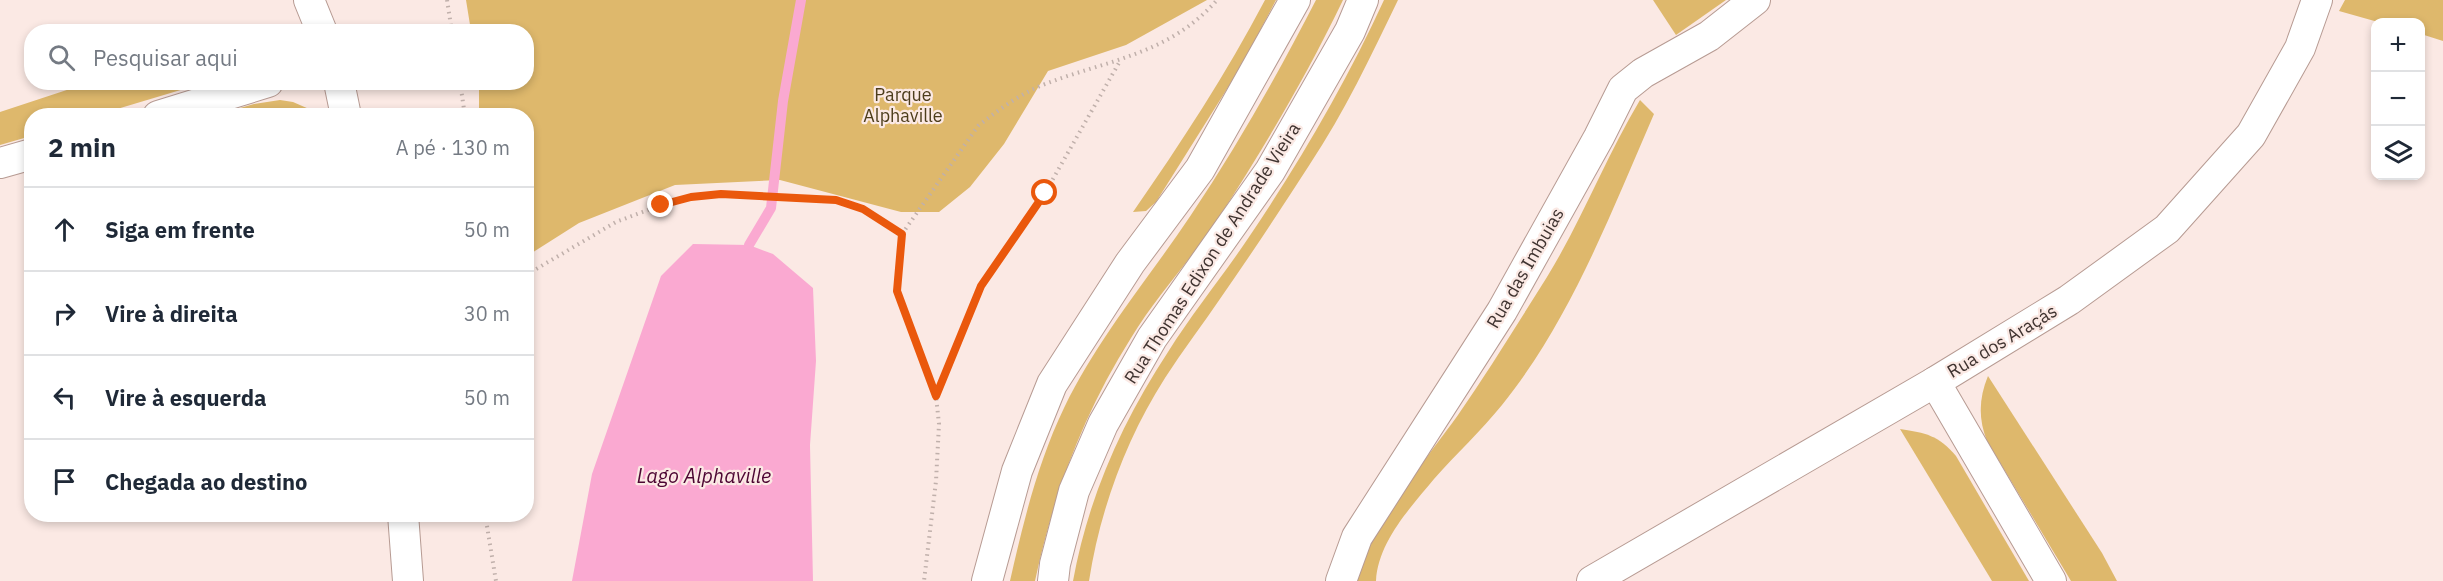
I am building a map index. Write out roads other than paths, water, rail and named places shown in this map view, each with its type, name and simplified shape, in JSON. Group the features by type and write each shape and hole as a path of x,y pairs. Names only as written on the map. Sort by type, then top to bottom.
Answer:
{"street":[{"path":"309,0 319,24"},
{"path":"987,581 1017,471 1052,384 1130,263 1200,168 1295,0"},
{"name":"Rua Thomas Edixon de Andrade Vieira","path":"1053,581 1055,564 1074,491 1103,424 1152,338 1270,171 1350,31 1363,0"},
{"name":"Rua das Imbuias","path":"1341,581 1357,537 1502,311 1599,137 1623,89 1643,73 1709,36 1755,0"},
{"name":"Rua dos Araçás","path":"1592,581 1935,382 2069,300 2167,229 2251,135 2301,48 2317,0"},
{"path":"184,108 242,90"},
{"path":"341,90 344,108"},
{"path":"0,163 24,156"},
{"path":"1935,382 2050,581"},
{"path":"404,522 408,581"}],"water":[{"name":"Lago Alphaville","path":"693,244 749,245 773,254 813,288 816,361 810,445 813,581 572,581 592,474 661,276"}],"waterway":[{"path":"749,245 771,208 783,101 801,0"}],"park label":[{"name":"Parque Alphaville","path":"903,104"}]}
